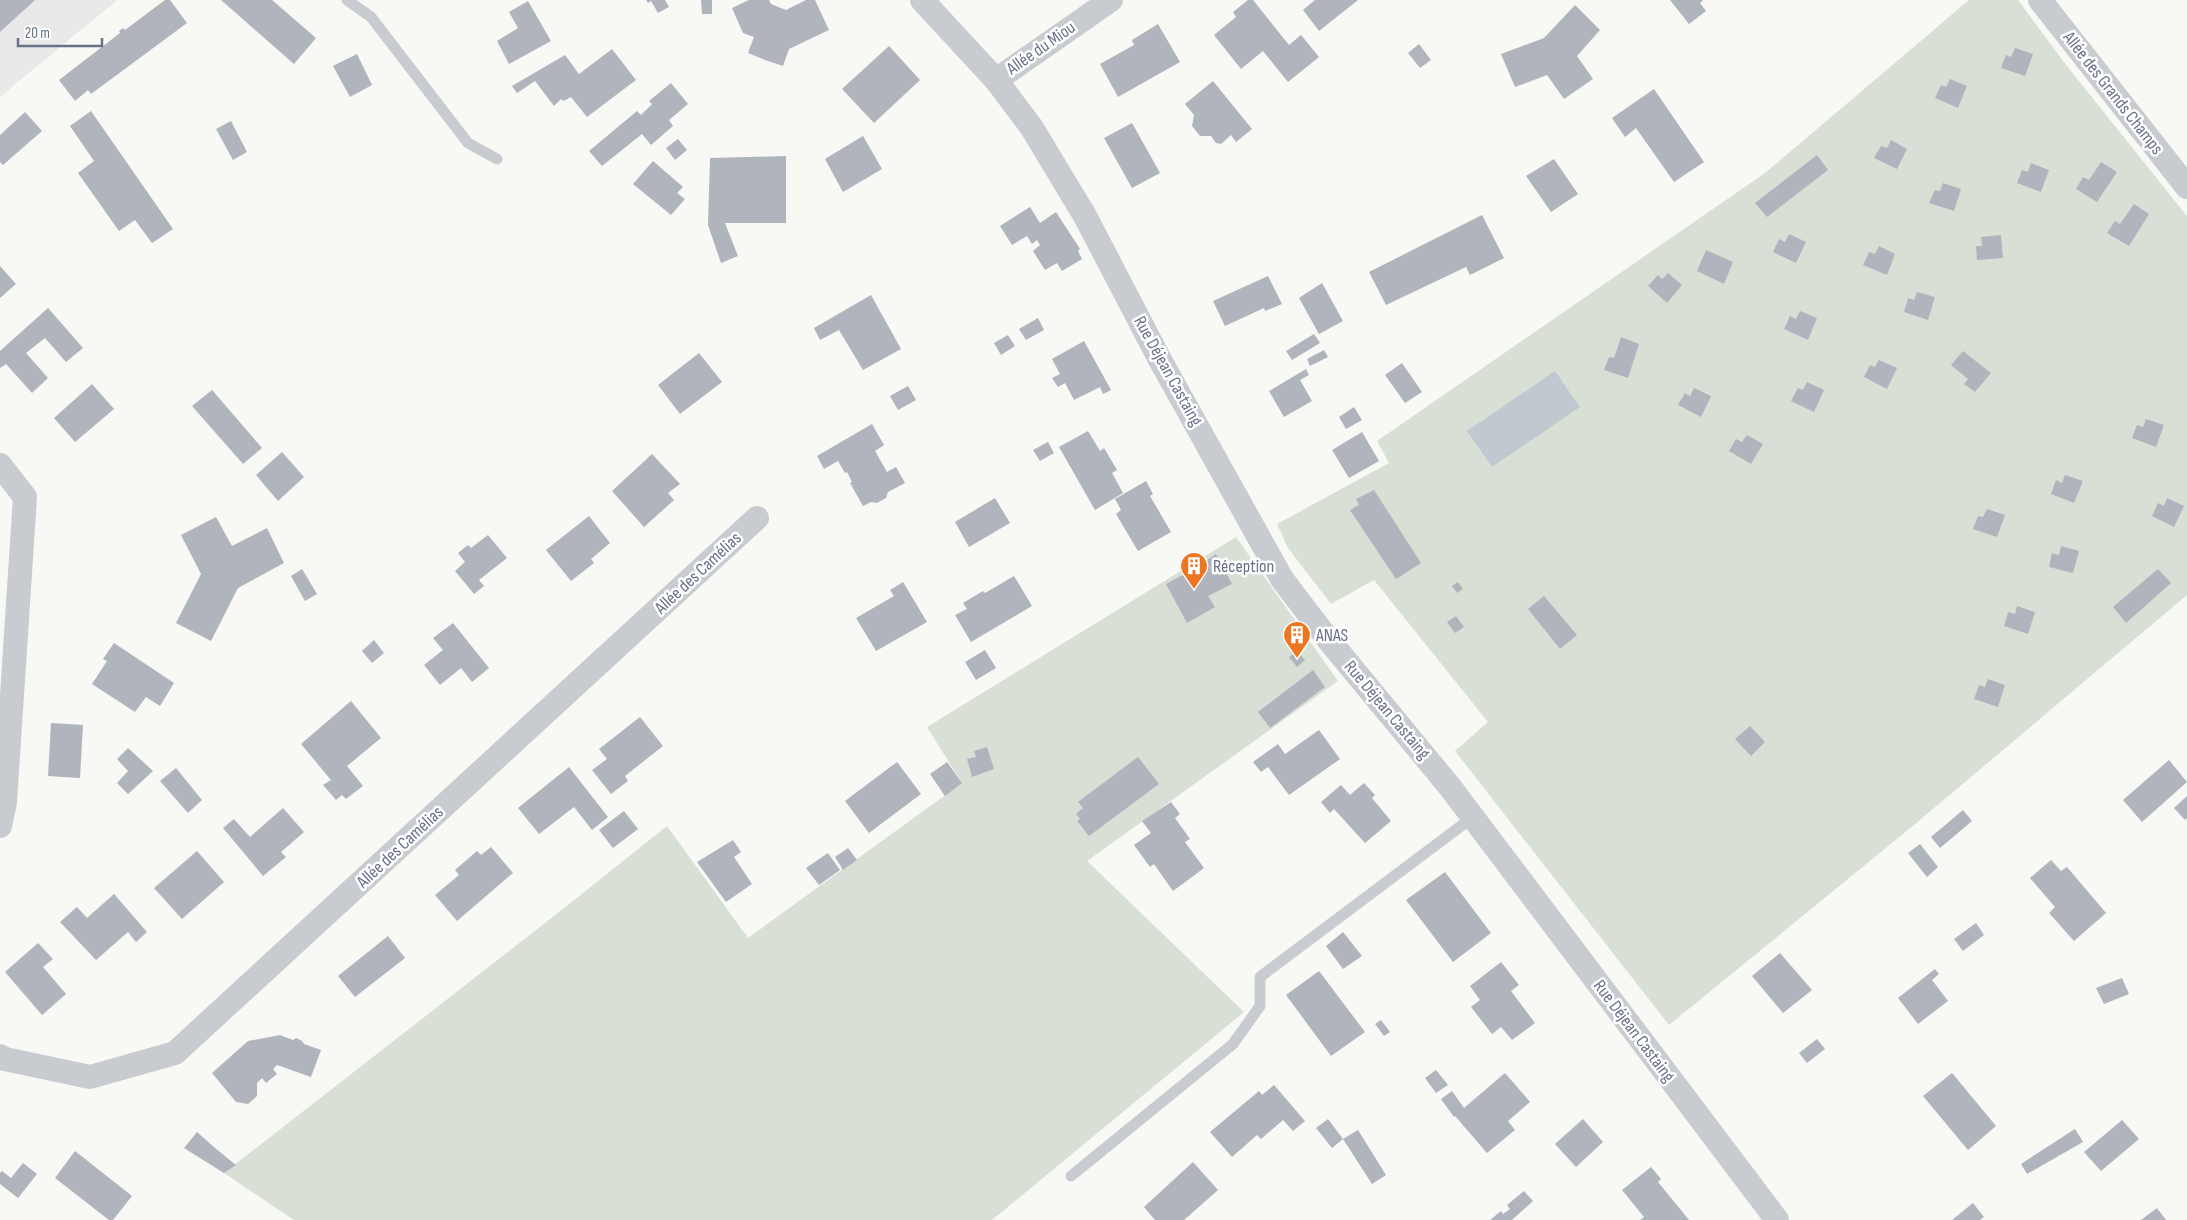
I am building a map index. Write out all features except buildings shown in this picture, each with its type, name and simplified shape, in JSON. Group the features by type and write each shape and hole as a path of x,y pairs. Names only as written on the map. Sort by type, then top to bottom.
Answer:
{"street":[{"name":"Rue Déjean Castaing","path":"922,0 996,80 1032,128 1085,216 1159,358 1282,579 1327,638 1472,816 1776,1220"},
{"name":"Allée du Miou","path":"996,80 1111,0"},
{"name":"Allée des Grands Champs","path":"2040,0 2187,187"},
{"path":"0,466 25,497 5,802 0,826"},
{"name":"Allée des Camélias","path":"0,1056 5,1059 90,1077 176,1053 757,518"}],"lane":[{"path":"347,0 371,17 468,143 497,159"},
{"path":"1071,1176 1233,1044 1260,1006 1260,977 1472,816"}],"shaded area":[{"path":"0,0 117,0 0,97"},
{"path":"1969,0 2018,0 2063,61 2187,216 2187,595 1914,825 1669,1025 1455,751 1488,722 1374,580 1331,604 1288,548 1277,524 1389,463 1377,441 1765,173"},
{"path":"1555,371 1580,407 1492,467 1467,431"},
{"path":"1236,537 1338,681 1087,861 1244,1012 992,1220 294,1220 224,1173 667,826 748,938 962,783 927,727"}],"place":[{"name":"Réception","path":"1194,590"},
{"name":"ANAS","path":"1297,659"}]}
